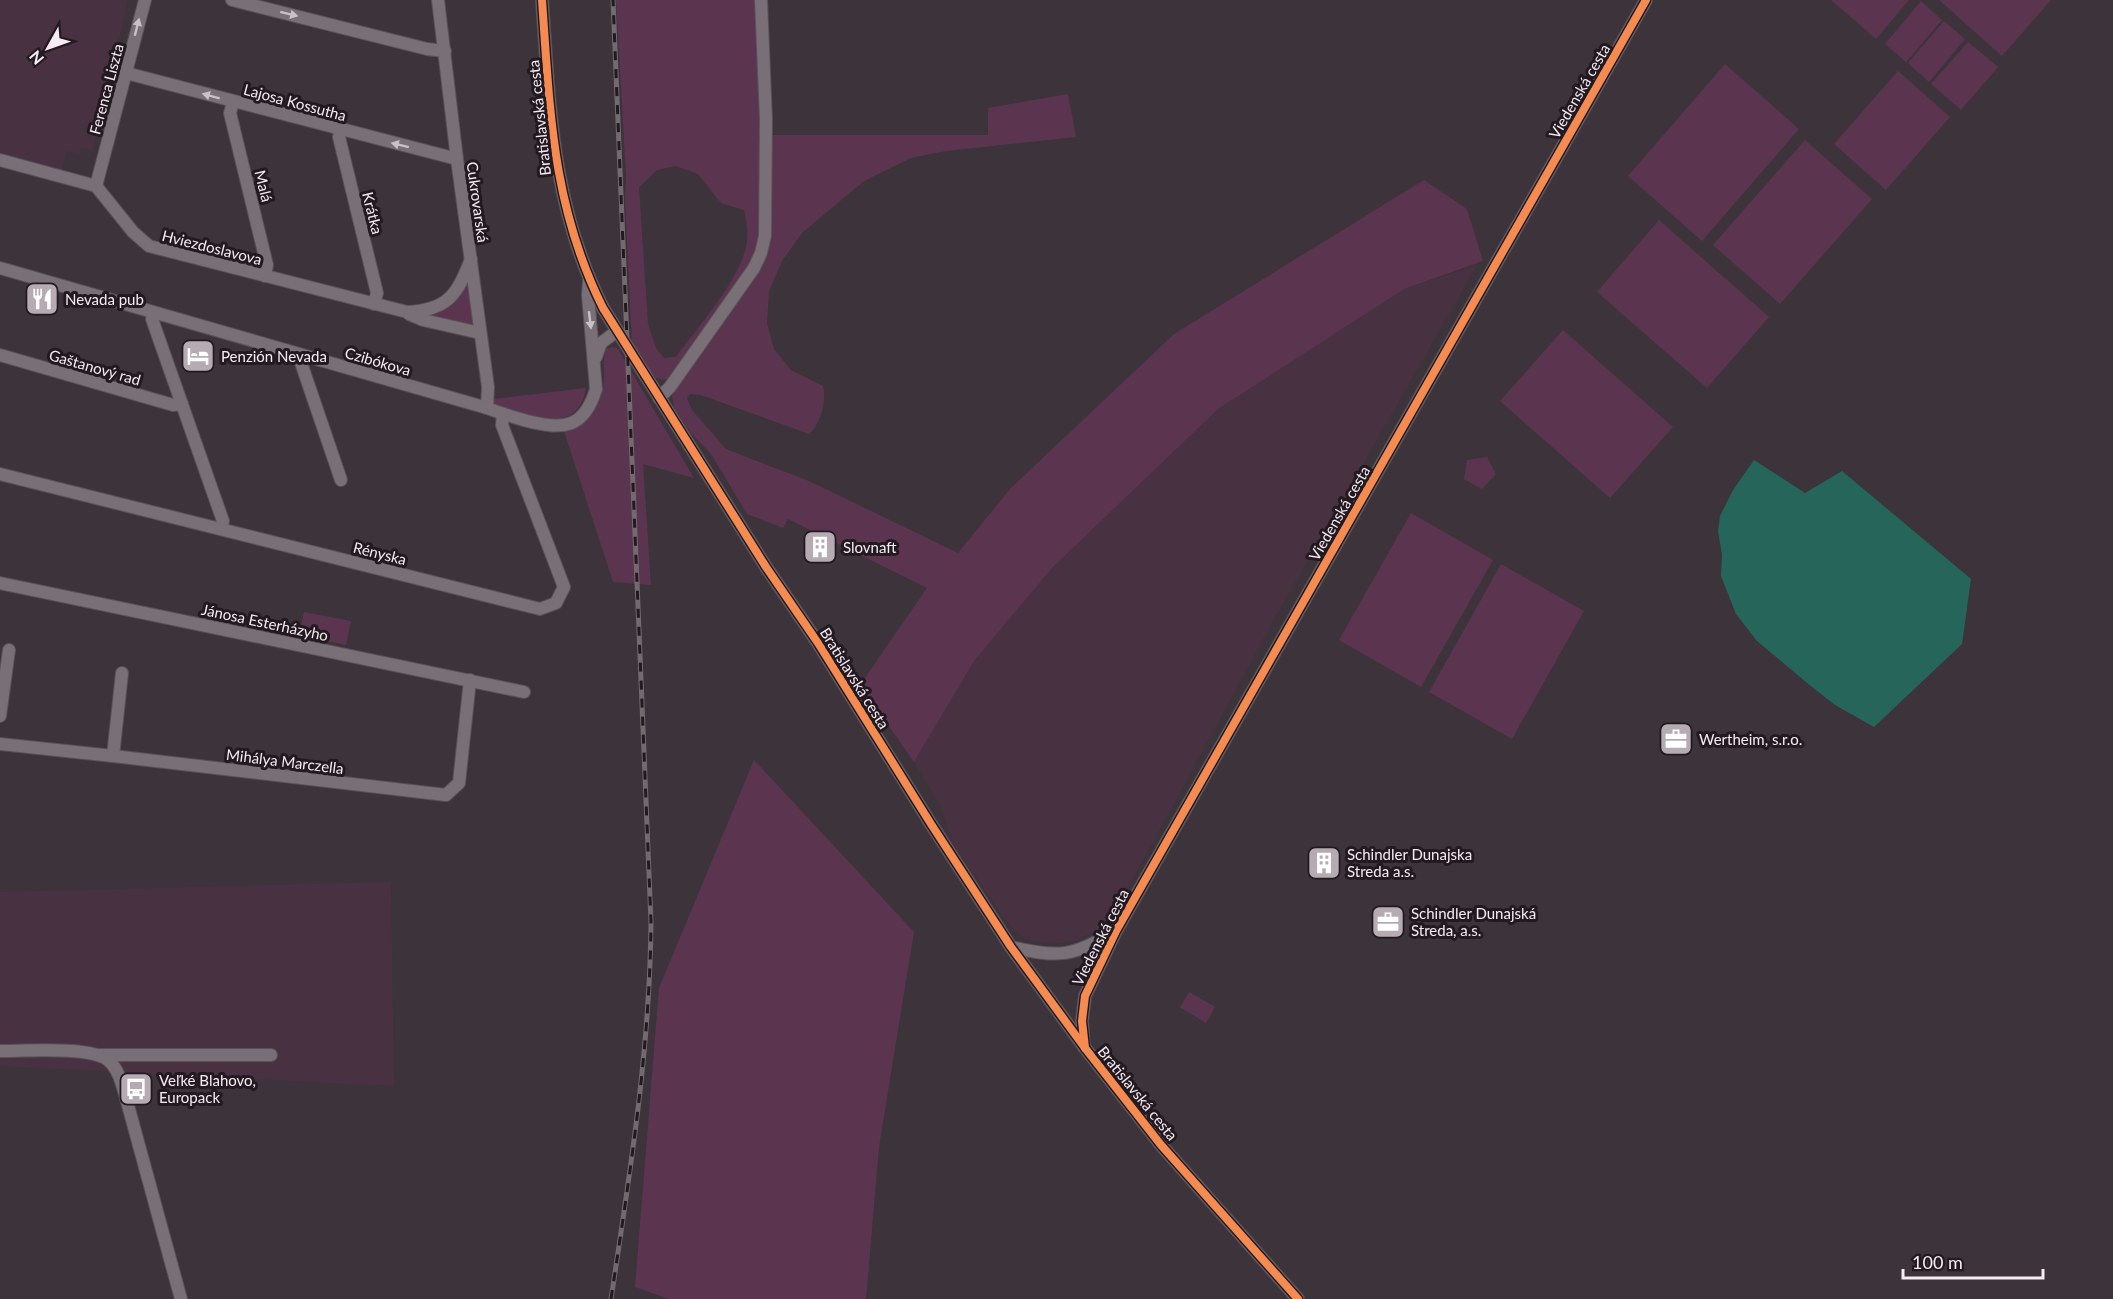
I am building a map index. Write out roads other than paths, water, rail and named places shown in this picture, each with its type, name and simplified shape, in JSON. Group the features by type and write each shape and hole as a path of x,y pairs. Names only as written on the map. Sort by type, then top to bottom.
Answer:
{"street":[{"name":"Ferenca Liszta","path":"96,186 145,0"},
{"path":"232,0 427,50 445,51"},
{"name":"Cukrovarská","path":"438,0 488,387 487,408"},
{"name":"Bratislavská cesta","path":"542,0 551,130 564,202 589,280 617,331 1011,947 1084,1048 1161,1145 1298,1299"},
{"path":"659,398 670,387 739,291 761,254 765,236 766,211 766,120 761,0"},
{"name":"Viedenská cesta","path":"1084,1048 1082,1021 1085,996 1116,931 1646,0"},
{"name":"Lajosa Kossutha","path":"126,73 457,159"},
{"name":"Malá","path":"233,102 230,113 267,265 265,276"},
{"name":"Krátka","path":"340,130 339,137 377,293 374,304"},
{"path":"0,160 96,186"},
{"name":"Hviezdoslavova","path":"96,186 133,232 149,246 406,312 423,320 480,333"},
{"name":"Hviezdoslavova","path":"406,312 426,311 449,298 465,276 471,259"},
{"name":"Czibókova","path":"0,267 503,414 558,427 582,416 593,399 597,380 588,295 589,280"},
{"path":"153,312 152,319 224,521 221,528"},
{"path":"595,359 601,342 617,331"},
{"path":"298,354 341,480"},
{"name":"Gaštanový rad","path":"0,355 173,405 182,404"},
{"name":"Rényska","path":"0,474 540,609 556,603 564,587 502,425 503,414"},
{"name":"Jánosa Esterházyho","path":"0,583 524,692"},
{"path":"0,716 9,650"},
{"path":"113,756 122,673"},
{"name":"Mihálya Marczella","path":"0,744 446,795 459,783 470,680"},
{"name":"Viedenská cesta","path":"1011,947 1050,955 1066,954 1089,947 1116,931"},
{"path":"0,1051 83,1052 99,1055 271,1055"},
{"path":"99,1055 108,1060 119,1076 181,1299"}],"railway":[{"path":"611,1299 643,1064 651,922 613,0"}],"place":[{"name":"Nevada pub","path":"42,299"},
{"name":"Penzión Nevada","path":"198,356"},
{"name":"Slovnaft","path":"820,547"},
{"name":"Wertheim, s.r.o.","path":"1676,739"},
{"name":"Schindler Dunajska Streda a.s.","path":"1324,863"},
{"name":"Schindler Dunajská Streda, a.s.","path":"1388,922"},
{"name":"Veľké Blahovo, Europack","path":"136,1089"}]}
